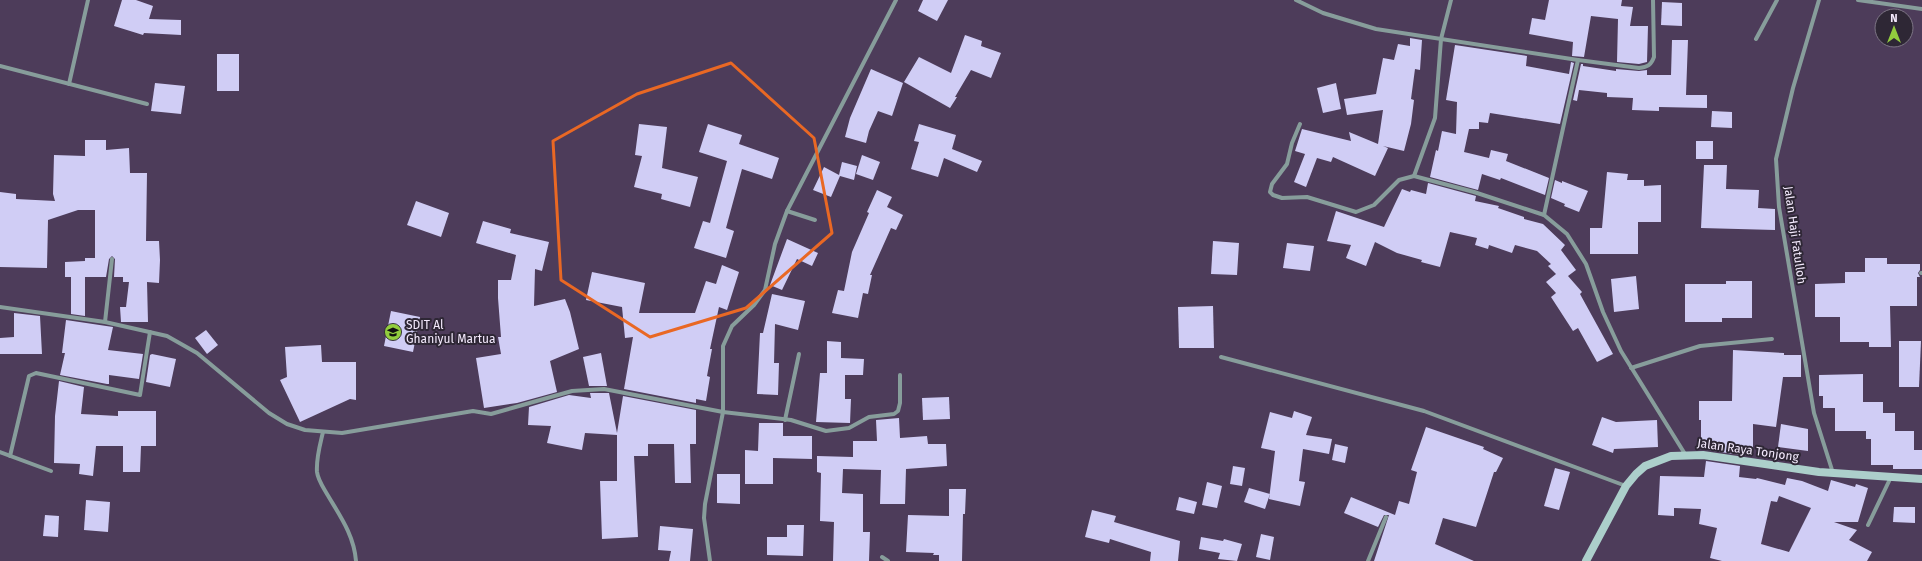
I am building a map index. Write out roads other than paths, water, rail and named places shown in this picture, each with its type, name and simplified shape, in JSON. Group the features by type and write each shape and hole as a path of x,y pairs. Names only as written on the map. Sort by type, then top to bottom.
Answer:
{"main road":[{"name":"Jalan Raya Tonjong","path":"1586,561 1626,486 1636,474 1656,460 1685,454 1720,456 1832,473"},
{"path":"1832,473 1922,479"}],"street":[{"path":"69,84 88,0"},
{"path":"710,561 704,518 705,504 723,412 723,346 732,326 754,305 764,290 775,244 787,211 896,0"},
{"path":"1296,0 1324,13 1360,25 1441,39 1639,68 1647,67 1651,64 1654,57 1653,0"},
{"path":"1414,176 1435,118 1441,39 1450,0"},
{"path":"1756,39 1777,0"},
{"name":"Jalan Haji Fatulloh","path":"1819,0 1793,88 1776,159 1779,208 1814,412 1832,473"},
{"path":"1859,0 1922,9"},
{"path":"1544,214 1578,60"},
{"path":"0,66 147,104"},
{"path":"1300,124 1292,142 1287,164 1272,184 1270,192 1282,198 1307,197 1356,212 1374,205 1399,180 1414,176 1474,192 1544,214 1567,234 1586,264 1620,351 1685,454"},
{"path":"787,211 815,220"},
{"path":"105,322 112,258"},
{"path":"0,307 105,322 167,336 198,353 269,413 287,424 305,430 324,432 342,433 473,411 491,414 556,395 589,389 604,389 723,412 785,420 817,430 833,431 849,428 868,418 894,414 899,408 900,375"},
{"path":"10,456 29,376 36,373 140,395 150,332"},
{"path":"1631,368 1700,346 1772,339"},
{"path":"785,420 799,354"},
{"path":"1220,357 1424,411 1626,486"},
{"path":"324,432 317,456 317,472 321,483 350,534 355,549 356,561"},
{"path":"0,452 51,471"},
{"path":"1868,525 1891,477"},
{"path":"1368,561 1386,517"},
{"path":"882,557 888,561"}],"place":[{"name":"SDIT Al Ghaniyul Martua","path":"393,332"}]}
